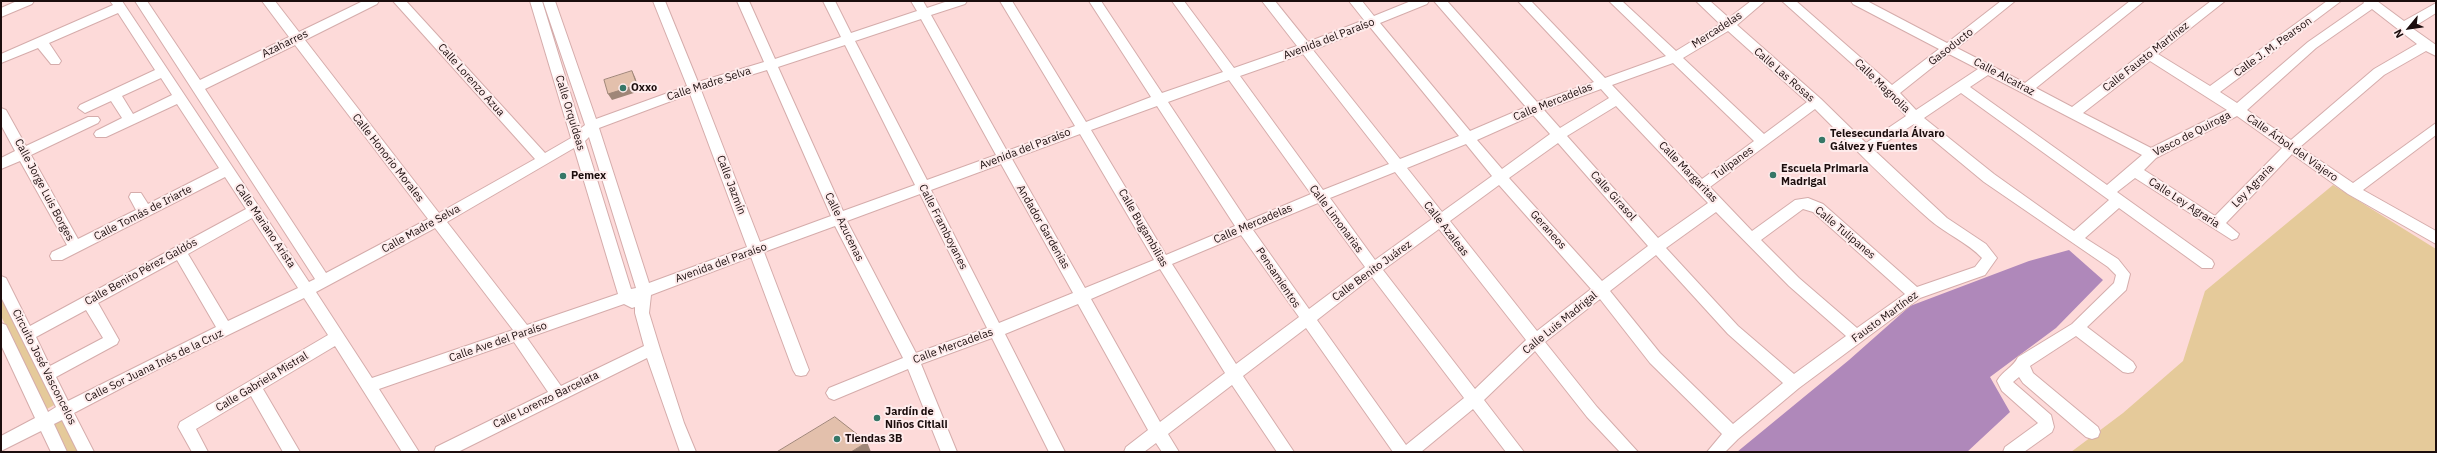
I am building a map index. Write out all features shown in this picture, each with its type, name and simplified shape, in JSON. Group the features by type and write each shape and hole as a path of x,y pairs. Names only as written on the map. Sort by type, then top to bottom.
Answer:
{"street":[{"path":"1,5 9,1"},
{"path":"1,13 28,1"},
{"name":"Calle Mariano Arista","path":"141,1 324,281"},
{"name":"Calle Honorio Morales","path":"268,1 437,221 521,334 558,394"},
{"name":"Azaharres","path":"197,87 373,1"},
{"name":"Calle Lorenzo Azua","path":"398,1 543,159"},
{"name":"Calle Orquídeas","path":"536,1 626,296 642,313"},
{"name":"Calle Orquídeas","path":"549,1 580,88 644,291 642,313 676,423 688,452"},
{"name":"Calle Jazmín","path":"658,1 694,88 801,370"},
{"name":"Calle Azucenas","path":"743,1 839,219 912,361 949,452"},
{"name":"Calle Framboyanes","path":"829,1 1057,452"},
{"name":"Calle Madre Selva","path":"307,290 437,221 578,140 592,126 694,88 770,65 848,38 921,7 961,1"},
{"name":"Calle Bugambilias","path":"1006,1 1084,127 1163,262 1232,375 1286,452"},
{"name":"Pensamientos","path":"1095,1 1158,100 1244,228 1306,319 1402,452"},
{"name":"Calle Limonarias","path":"1178,1 1319,197 1473,400 1516,452"},
{"name":"Calle Azaleas","path":"1268,1 1440,222 1535,341 1592,412 1630,452"},
{"name":"Geraneos","path":"1355,1 1501,178 1601,290 1655,358 1732,434"},
{"name":"Avenida del Paraíso","path":"626,296 644,291 1158,100 1306,48 1423,1"},
{"name":"Calle Girasol","path":"1440,1 1733,330 1794,383"},
{"name":"Calle Margaritas","path":"1524,1 1751,239 1794,282 1857,337"},
{"path":"1615,1 1674,58 1764,140 1816,102"},
{"name":"Calle Las Rosas","path":"1702,1 1816,102 1866,149"},
{"name":"Mercadelas","path":"1674,58 1728,25 1759,1"},
{"name":"Calle Magnolia","path":"1788,1 1892,92 1915,118 1989,178 2075,239 2113,263 2123,274 2121,286 2077,328"},
{"name":"Calle Alcatraz","path":"1857,1 2151,154"},
{"path":"1871,8 1882,1"},
{"name":"Gasoducto","path":"1892,92 1950,49 2009,1"},
{"path":"2026,89 2138,1"},
{"name":"Calle Fausto Martínez","path":"2073,114 2219,1"},
{"name":"Calle J. M. Pearson","path":"2210,93 2335,1"},
{"path":"2371,2 2431,48"},
{"name":"Vasco de Quiroga","path":"2075,239 2151,154 2238,110 2312,45 2371,2"},
{"path":"1,59 41,42 118,4"},
{"name":"Calle Mariano Arista","path":"118,4 255,210 411,452"},
{"name":"Andador Gardenias","path":"921,7 1003,157 1158,433 1171,452"},
{"path":"2404,27 2436,7"},
{"path":"41,42 55,61"},
{"name":"Ley Agraria","path":"2216,224 2290,148 2379,72 2431,48"},
{"name":"Calle Árbol del Viajero","path":"2149,54 2238,110 2290,148 2353,190 2436,238"},
{"name":"Calle Mercadelas","path":"834,393 912,361 995,331 1082,296 1319,197 1468,138 1535,108 1602,82 1674,58"},
{"path":"1866,149 1988,69"},
{"path":"86,108 163,72"},
{"path":"1960,86 2207,264"},
{"path":"565,93 580,88"},
{"path":"114,95 130,120"},
{"path":"101,134 180,97"},
{"name":"Calle Benito Juárez","path":"1132,452 1373,269 1559,135 1618,98"},
{"name":"Calle Jorge Luis Borges","path":"1,113 75,247"},
{"path":"1,164 93,120"},
{"path":"2353,190 2436,128"},
{"name":"Tulipanes","path":"1702,186 1764,140"},
{"name":"Fausto Martínez","path":"1732,434 1794,383 1915,294 1980,271 1990,258 1981,248 1942,222 1866,149"},
{"name":"Calle Tomás de Iriarte","path":"57,256 228,170"},
{"name":"Calle Ley Agraria","path":"2135,171 2232,234"},
{"path":"136,197 145,212"},
{"name":"Calle Luis Madrigal","path":"1409,452 1473,400 1535,341 1658,246 1718,203"},
{"name":"Calle Tulipanes","path":"1751,239 1800,204 1808,203 1818,208 1915,294"},
{"name":"Calle Benito Pérez Galdós","path":"27,334 255,210"},
{"path":"179,251 225,330"},
{"name":"Circuito José Vasconcelos","path":"1,282 86,452"},
{"name":"Calle Sor Juana Inés de la Cruz","path":"1,444 145,368 307,290"},
{"name":"Calle Ave del Paraíso","path":"369,386 626,296"},
{"path":"48,375 112,340 89,301"},
{"path":"2092,432 2028,378 2022,368 2023,362 2077,328 2128,367"},
{"name":"Circuito José Vasconcelos","path":"1,329 59,452"},
{"name":"Calle Gabriela Mistral","path":"200,452 186,427 252,386 338,337"},
{"name":"Calle Lorenzo Barcelata","path":"442,452 652,349"},
{"path":"2011,452 2046,427 2045,420 2007,386 2005,381 2007,377 2022,368"},
{"path":"252,386 292,452"},
{"path":"1715,452 1732,434"}],"shaded area":[{"path":"2333,185 2436,249 2436,452 2071,452 2123,413 2183,361 2205,291"},
{"path":"2069,250 2103,280 2056,328 1990,377 2010,412 1967,452 1737,452 1849,360 1910,306 2029,261"},
{"path":"1,294 56,404 47,409 1,316"},
{"path":"63,417 80,452 64,452 51,424"}],"building":[{"path":"632,71 637,85 608,94 604,80"},
{"path":"835,417 867,442 851,452 777,452"}],"place":[{"name":"Oxxo","path":"623,88"},
{"name":"Telesecundaria Álvaro Gálvez y Fuentes","path":"1822,140"},
{"name":"Escuela Primaria Madrigal","path":"1773,175"},
{"name":"Pemex","path":"563,176"},
{"name":"Jardín de Niños Citlali","path":"877,418"},
{"name":"Tiendas 3B","path":"837,439"}]}
